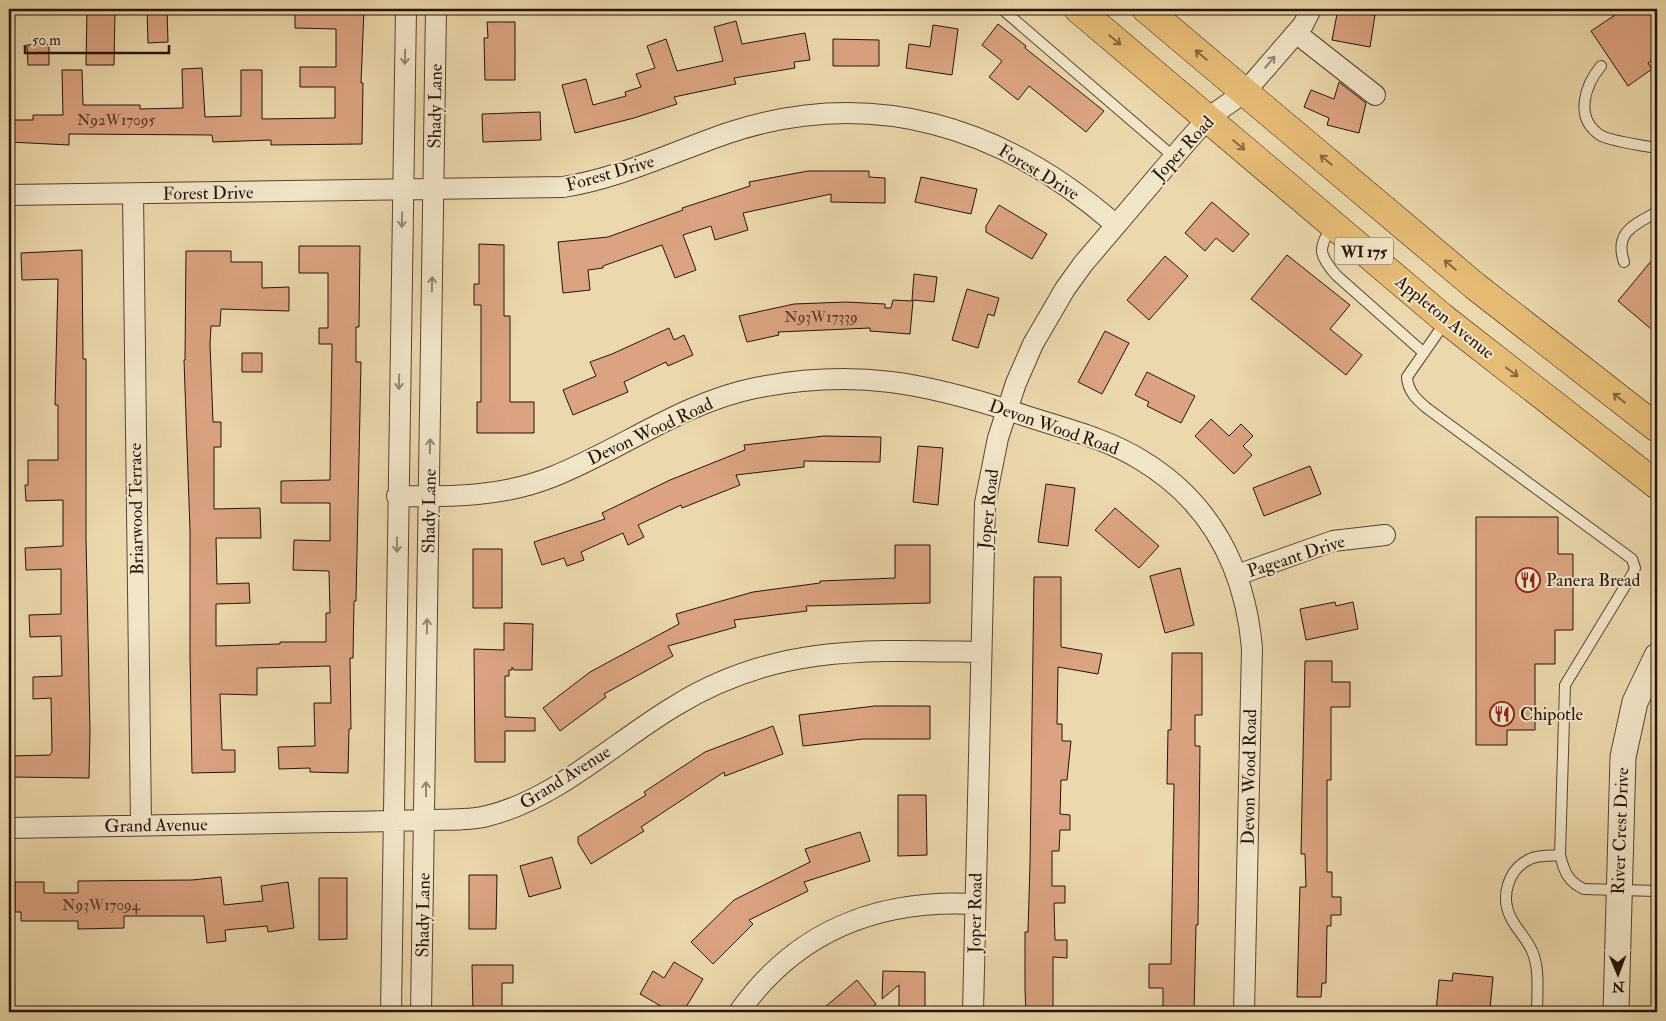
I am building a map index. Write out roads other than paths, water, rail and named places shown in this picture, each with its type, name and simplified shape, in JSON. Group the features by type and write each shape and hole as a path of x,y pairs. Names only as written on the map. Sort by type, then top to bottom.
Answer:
{"main road":[{"name":"Appleton Avenue","path":"1078,9 1447,320 1657,484"},
{"name":"WI 175","path":"1146,9 1475,286 1657,428"},
{"path":"1447,320 1475,286"}],"street":[{"name":"Shady Lane","path":"390,1012 406,9"},
{"name":"Shady Lane","path":"421,1012 426,820 436,9"},
{"name":"Joper Road","path":"973,1012 985,504 998,438 1007,410 1033,344 1049,315 1083,264 1208,118 1244,92 1303,25 1311,9"},
{"path":"1296,33 1375,95"},
{"name":"Forest Drive","path":"9,195 563,187 586,184 760,124 802,116 862,113 895,116 938,124 1005,149 1037,166 1094,206 1116,225"},
{"name":"Briarwood Terrace","path":"133,194 141,825"},
{"name":"Devon Wood Road","path":"397,496 474,495 512,490 552,477 706,404 752,389 807,380 839,378 899,382 948,392 1121,449 1148,465 1182,492 1209,522 1227,551 1237,575 1249,614 1252,648 1244,1012"},
{"name":"Pageant Drive","path":"1237,575 1333,541 1385,535"},
{"name":"Grand Avenue","path":"9,828 469,819 518,808 542,795 698,692 742,674 786,660 865,650 981,652"},
{"name":"River Crest Drive","path":"1616,1012 1623,757 1635,702 1657,656"},
{"path":"739,1012 770,974 793,955 831,930 858,918 906,906 949,902 975,904"}],"lane":[{"path":"1002,9 1174,157"},
{"path":"1601,66 1590,80 1585,92 1585,109 1588,122 1600,135 1657,148"},
{"path":"1624,262 1619,248 1622,237 1633,226 1657,212"},
{"path":"1333,224 1321,243 1322,252 1327,263 1336,275 1424,353"},
{"path":"1447,320 1407,377 1408,386 1418,401 1632,559 1635,568 1565,685 1560,854 1564,870 1574,885 1584,889 1657,891"},
{"path":"1537,1012 1533,952 1510,917 1506,900 1508,882 1514,871 1532,858 1560,854"}],"place":[{"name":"Panera Bread","path":"1528,580"},
{"name":"Chipotle","path":"1502,714"}]}
